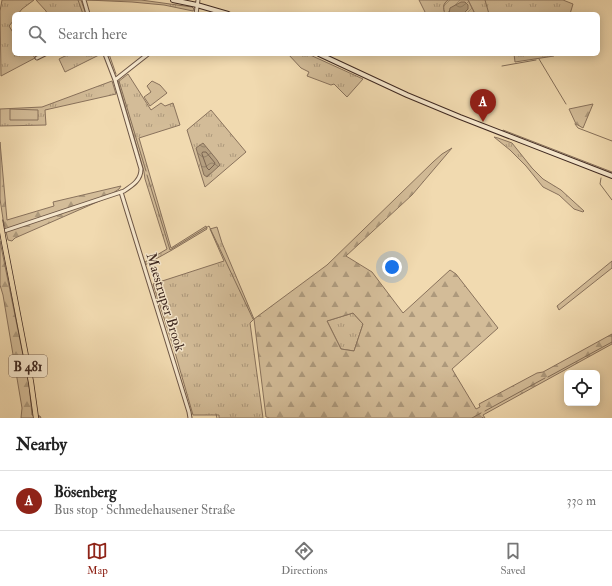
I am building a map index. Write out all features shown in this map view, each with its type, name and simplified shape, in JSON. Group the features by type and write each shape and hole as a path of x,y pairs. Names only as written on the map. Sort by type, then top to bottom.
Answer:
{"main road":[{"path":"173,0 197,2 223,12"},
{"path":"323,56 460,117 612,176"},
{"name":"B 481","path":"0,220 31,382 36,418"}],"street":[{"path":"84,0 87,12"},
{"path":"196,12 197,2"},
{"path":"37,58 41,56"},
{"path":"0,232 121,192 130,187 139,179 141,169 115,80 106,56"},
{"path":"115,80 145,56"},
{"name":"Maestruper Brook","path":"121,192 190,418"}],"green space":[{"path":"2,0 34,0 20,12 12,12 12,22 9,26 12,31 12,56 34,56 35,58 1,76 0,11"},
{"path":"36,0 81,0 85,12 46,12"},
{"path":"87,0 141,0 192,7 194,9 193,11 164,5"},
{"path":"419,0 448,0 444,6 445,12 425,12"},
{"path":"448,0 468,0 474,12 445,12 445,3"},
{"path":"468,0 563,0 573,4 571,12 474,12"},
{"path":"65,56 97,56 65,72 59,59"},
{"path":"290,56 312,56 363,79 347,97 334,84 331,85 307,76 309,72 301,68"},
{"path":"514,56 554,56 515,62"},
{"path":"128,74 151,110 161,103 165,106 173,103 180,125 139,138 171,248 206,226 207,229 145,265 145,262 167,249 145,179 118,82"},
{"path":"112,81 116,94 45,110 46,125 0,126 0,109 42,107"},
{"path":"152,81 160,85 167,93 150,106 144,97 151,92 147,86"},
{"path":"593,104 583,128 576,124 569,109"},
{"path":"10,109 38,110 38,120 10,120"},
{"path":"211,110 246,152 205,187 187,130"},
{"path":"503,130 612,172 612,173 502,132"},
{"path":"494,137 512,143 543,179 561,190 584,211 574,209 559,195 543,187 526,166"},
{"path":"0,142 7,220 54,206 53,202 121,186 104,199 15,238 12,241 8,240 0,199"},
{"path":"452,148 412,195 346,256 372,272 403,313 450,270 456,274 498,328 452,369 476,409 480,407 479,404 537,373 543,372 612,334 612,344 483,415 485,418 266,417 254,319 327,265 433,162","holes":["353,313 363,324 354,351 341,349 327,321"]},
{"path":"217,227 222,243 254,319 250,323 263,418 219,418 219,415 193,415 153,284 224,261 210,229"},
{"path":"0,241 29,385 32,415 40,416 41,418 21,418 22,408 0,285"},
{"path":"612,261 612,268 559,310 557,306"},
{"path":"353,313 363,324 354,351 341,349 327,321"}],"water":[{"path":"461,2 465,2 468,5 468,9 465,12 449,12 450,8"},
{"path":"203,143 220,165 207,177 204,175 196,148"}],"waterway":[{"path":"78,0 82,12"},
{"path":"485,0 488,12"},
{"path":"110,56 116,74"},
{"path":"539,59 566,104"},
{"path":"502,66 536,60"},
{"path":"119,81 146,171"},
{"path":"575,124 578,128 612,141"},
{"path":"147,175 170,250 209,226 253,319"},
{"path":"601,178 600,184 612,200"},
{"path":"548,377 612,342"},
{"path":"485,411 545,378"},
{"path":"472,418 481,413"},
{"path":"216,414 217,418"}],"place":[{"name":"Bösenberg","path":"483,122"}]}
